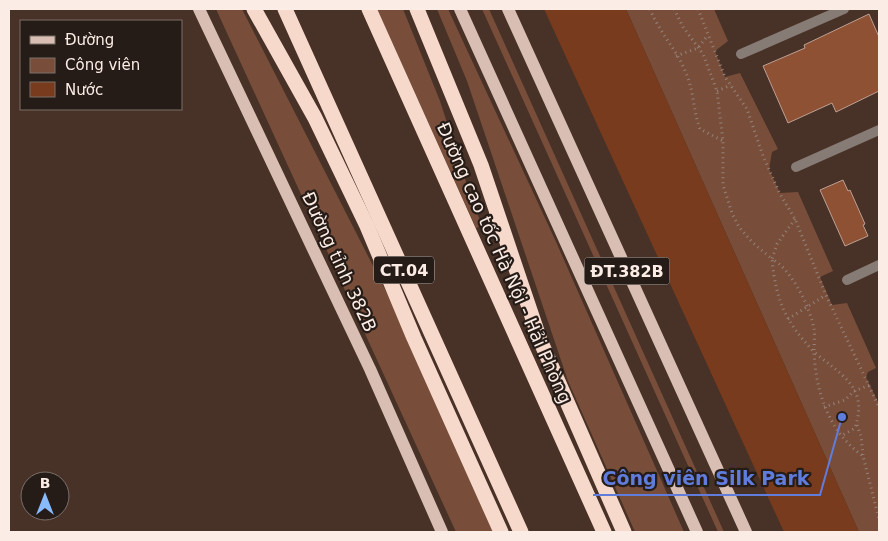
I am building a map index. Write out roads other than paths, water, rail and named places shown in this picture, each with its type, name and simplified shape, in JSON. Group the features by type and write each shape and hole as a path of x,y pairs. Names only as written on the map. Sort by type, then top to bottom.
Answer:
{"highway":[{"path":"254,9 315,118 367,226 414,338 501,532"},
{"name":"CT.04","path":"285,9 521,532"},
{"name":"Đường cao tốc Hà Nội - Hải Phòng","path":"369,9 604,532"},
{"path":"417,9 481,165 540,340 624,532"}],"main road":[{"name":"Đường tỉnh 382B","path":"199,9 370,369 442,532"},
{"name":"ĐT.382B","path":"460,9 697,532"},
{"name":"ĐT.382B","path":"508,9 746,532"}],"street":[{"path":"741,54 844,9"},
{"path":"796,167 879,130"},
{"path":"846,280 879,265"}],"water":[{"path":"544,9 626,9 859,532 784,532"}],"place":[{"name":"Công viên Silk Park","path":"842,417"}]}
